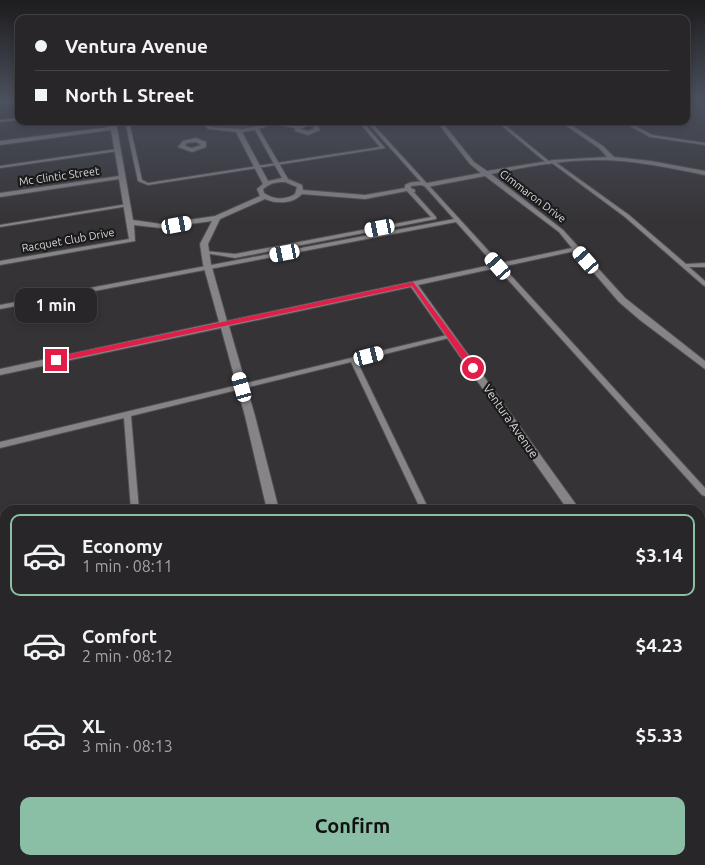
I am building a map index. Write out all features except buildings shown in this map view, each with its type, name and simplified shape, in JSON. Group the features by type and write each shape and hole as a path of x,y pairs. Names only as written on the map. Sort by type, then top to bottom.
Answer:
{"street":[{"path":"0,143 17,140"},
{"path":"115,140 130,222"},
{"path":"243,140 266,184"},
{"path":"263,140 286,180"},
{"name":"Cimmaron Drive","path":"454,140 472,163 486,175 547,220 622,300 642,318 705,366"},
{"path":"590,140 612,158"},
{"name":"Racquet Club Drive","path":"0,263 133,240 130,222 161,226 217,218 264,197 272,200 282,200 294,197 301,192 365,197 408,189 414,191 426,189 427,185 551,162 612,158 650,162 705,172"},
{"name":"Mc Clintic Street","path":"0,195 121,176"},
{"path":"264,197 260,192 266,184 286,180 300,186 301,192"},
{"path":"217,218 206,240 205,252 272,505"},
{"path":"0,372 576,249"},
{"name":"Ventura Avenue","path":"413,284 570,505"}],"lane":[{"path":"131,140 141,183 153,184 384,148 377,140"},
{"path":"386,140 705,493"},
{"path":"523,140 627,216 705,284"},
{"path":"680,140 705,144"},
{"path":"0,167 117,150"},
{"path":"205,252 234,256 434,218 408,189"},
{"path":"0,226 127,205"},
{"path":"0,307 457,220"},
{"path":"685,266 705,265"},
{"path":"0,445 451,336"},
{"path":"353,360 423,505"},
{"path":"127,414 135,505"}],"route":[{"path":"56,360 413,284 473,368"}]}
